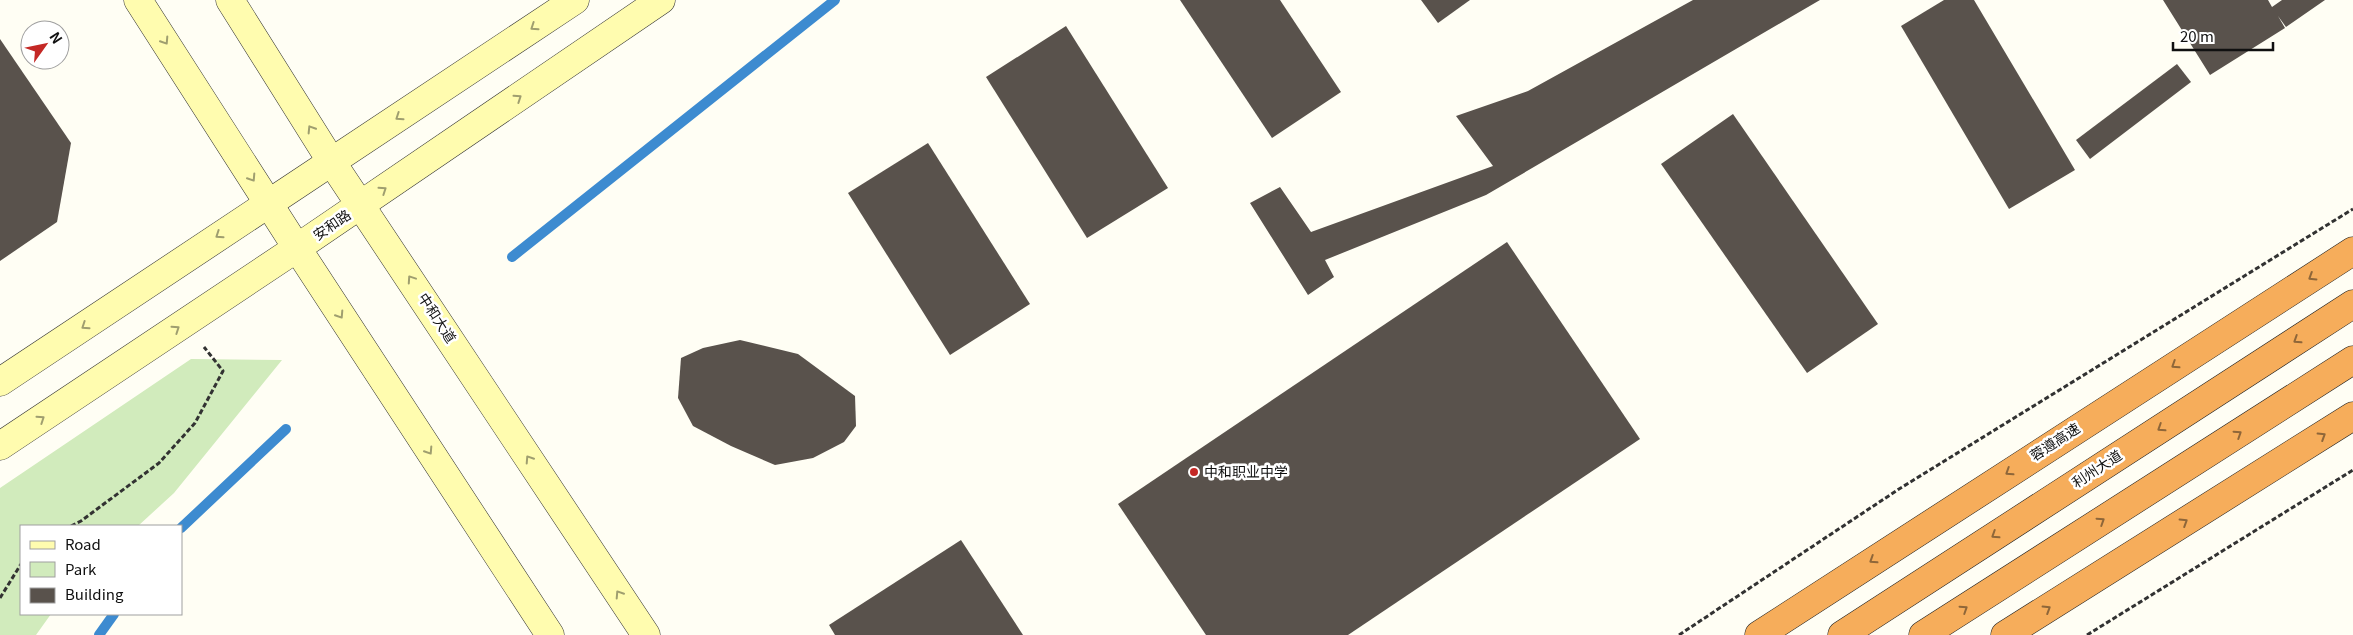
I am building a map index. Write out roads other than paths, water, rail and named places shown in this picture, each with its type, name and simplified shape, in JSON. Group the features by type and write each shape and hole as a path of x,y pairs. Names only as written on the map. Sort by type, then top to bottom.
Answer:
{"highway":[{"name":"蓉遵高速","path":"1759,635 2229,329 2353,251"},
{"name":"利州大道","path":"1842,635 2353,304"},
{"path":"1923,635 2353,360"},
{"path":"2006,635 2353,416"}],"main road":[{"path":"138,0 297,248 550,635"},
{"name":"中和大道","path":"230,0 332,161 646,635"},
{"path":"0,382 268,202 575,0"},
{"name":"安和路","path":"0,446 185,324 662,0"}],"waterway":[{"path":"512,257 835,0"},
{"path":"182,527 286,429"},
{"path":"99,635 113,615"}],"place":[{"name":"中和职业中学","path":"1194,472"}]}
